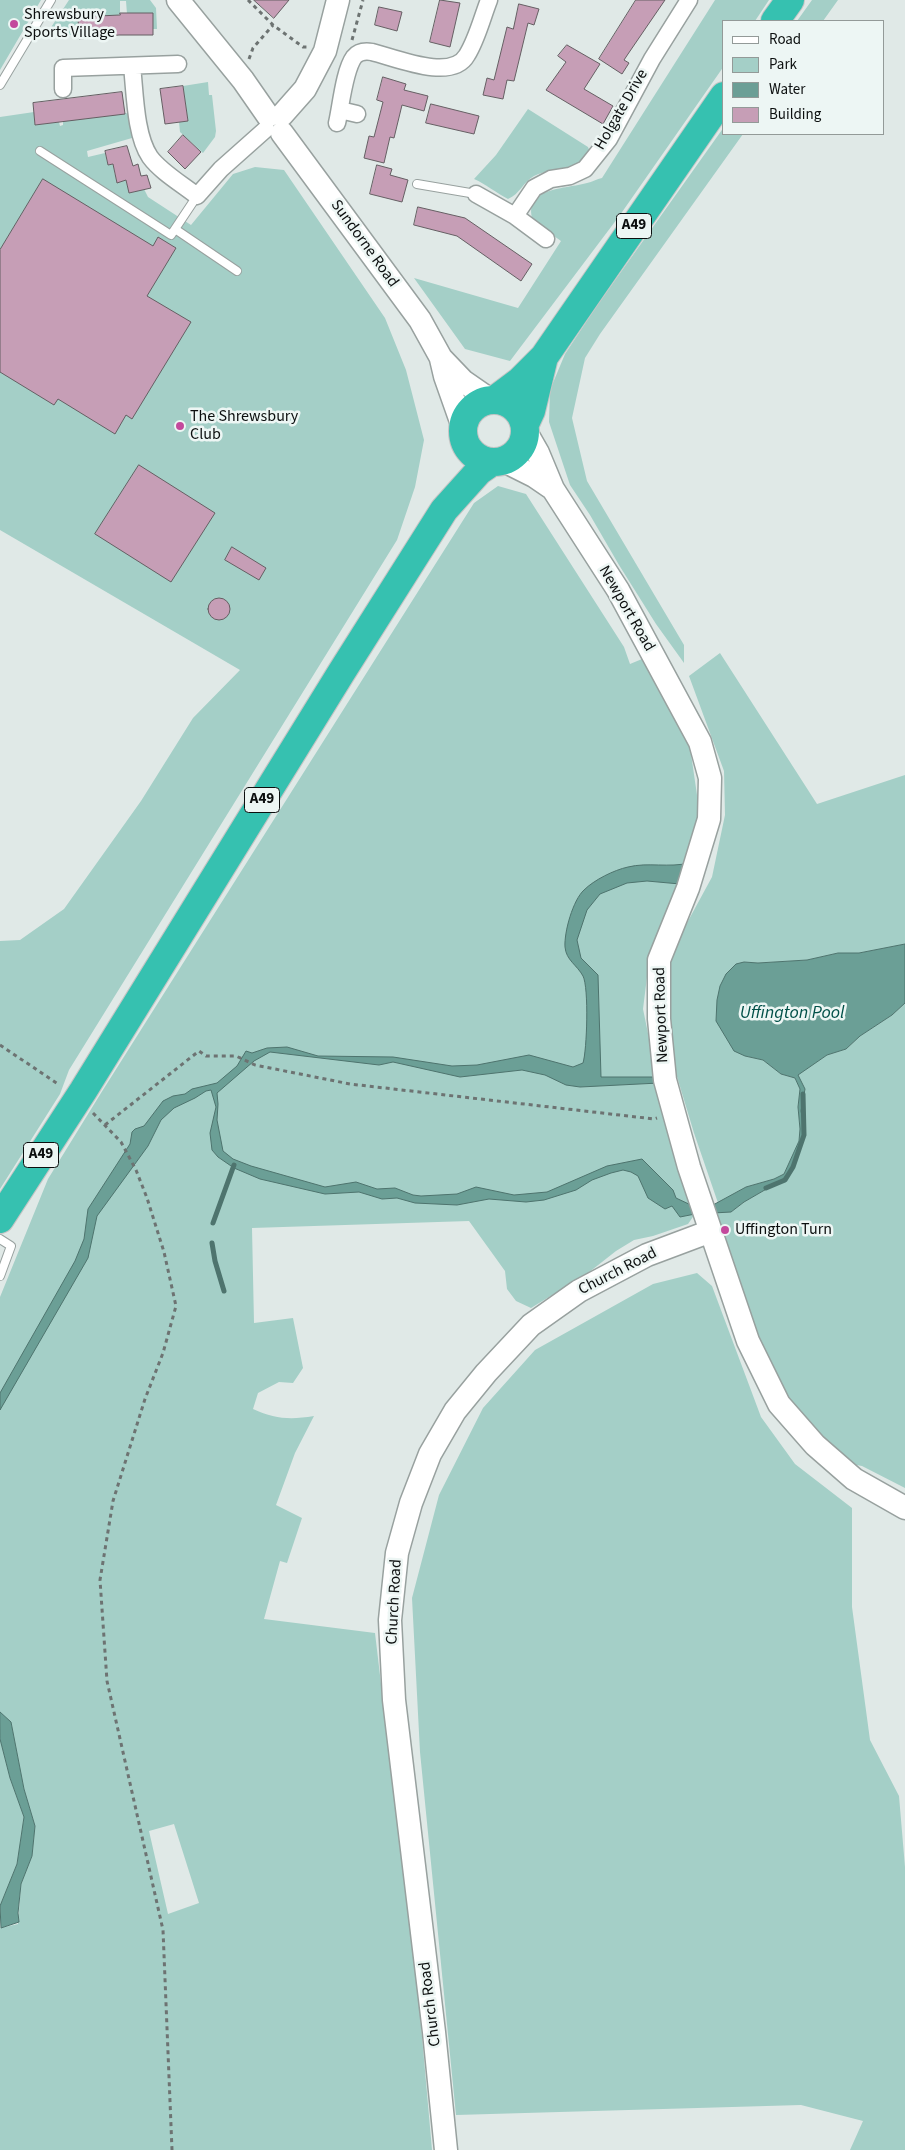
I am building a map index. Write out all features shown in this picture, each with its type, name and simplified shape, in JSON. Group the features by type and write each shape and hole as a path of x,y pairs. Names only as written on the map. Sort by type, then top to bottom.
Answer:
{"highway":[{"path":"776,20 790,0"},
{"name":"A49","path":"493,399 520,381 544,357 722,99"},
{"name":"A49","path":"526,428 544,357"},
{"path":"493,399 512,404 518,409 526,428 522,447 517,453 498,462 477,457 464,436 469,412 475,406 493,399"},
{"name":"A49","path":"444,510 464,436"},
{"name":"A49","path":"0,1219 88,1083 330,690 444,510 479,471 498,462"}],"main road":[{"name":"Sundorne Road","path":"178,0 243,80 420,320 441,358 463,381 493,399"},
{"path":"274,123 304,89 325,51 338,0"},
{"name":"Sundorne Road","path":"441,358 464,436"},
{"name":"Newport Road","path":"526,428 553,490 618,590 700,742 710,778 708,819 688,888 660,960 659,1019 664,1071 674,1114 748,1341 778,1404 815,1445 854,1479 905,1508"},
{"name":"Newport Road","path":"498,462 534,476 553,490"},
{"name":"Church Road","path":"446,2150 394,1692 390,1620 397,1552 411,1503 430,1454 455,1411 486,1373 531,1325 579,1291 648,1255 710,1227"}],"street":[{"path":"357,114 338,116 350,65 355,56 364,51 438,68 450,68 460,64 468,55 488,0"},
{"name":"Holgate Drive","path":"514,216 534,188 550,180 570,176 585,169 608,138 652,59 689,0"},
{"path":"63,89 63,68 178,64"},
{"path":"132,66 142,140 149,156 197,196 222,169 274,123"},
{"path":"476,194 514,216 546,238"}],"lane":[{"path":"0,85 51,0"},
{"path":"40,151 171,236 197,196"},
{"path":"417,184 476,194"},
{"path":"175,229 237,271"},
{"path":"0,1239 11,1246 0,1276"}],"path":[{"path":"248,0 273,26 303,47 314,46"},
{"path":"352,41 363,0"},
{"path":"243,80 253,70 248,58 253,48 273,26"},
{"path":"0,1046 58,1084"},
{"path":"105,1125 199,1051 206,1056 236,1056 255,1065 350,1084 654,1119 674,1114"},
{"path":"91,1111 125,1147 147,1198 164,1252 176,1306 163,1353 145,1399 113,1501 100,1580 107,1681 163,1930 172,2150"}],"green space":[{"name":"Shrewsbury Sports Village","path":"0,0 41,0 0,70"},
{"path":"69,0 150,0 156,8 157,29 153,29 153,13 127,14 126,1 120,1 120,14 118,15 78,18 79,35 46,35"},
{"path":"715,0 769,0 756,20 722,20 722,69 620,215 510,361 465,349 414,278 518,308 561,241 533,221 531,210 534,202 548,192 589,183 602,178"},
{"path":"812,0 838,0 824,20 798,20"},
{"path":"208,82 209,95 212,95 216,131 215,137 203,153 180,132 179,122 188,121 183,86"},
{"path":"528,109 588,147 590,152 584,159 571,166 534,176 516,194 508,199 474,179 496,155"},
{"name":"The Shrewsbury Club","path":"34,112 35,125 59,122 60,126 63,125 63,121 128,113 132,138 87,151 88,157 105,153 108,165 115,164 114,171 117,182 126,180 129,193 144,189 148,197 191,225 233,174 255,167 284,170 385,318 406,370 424,440 415,487 397,540 69,1070 60,1094 0,1189 0,941 20,940 64,909 141,801 193,718 240,670 0,530 0,117"},
{"path":"722,130 722,135 742,135 600,334 585,358 572,418 587,481 684,645 684,663 656,624 570,485 549,422 550,390 565,354 596,307"},
{"path":"498,486 526,494 624,647 630,664 642,659 690,747 697,795 698,830 689,862 650,953 643,1009 657,1077 695,1214 688,1224 653,1236 634,1240 616,1251 588,1273 531,1308 516,1301 507,1289 505,1271 469,1221 252,1228 254,1323 293,1318 303,1368 293,1383 279,1382 258,1393 253,1409 283,1418 314,1416 295,1453 276,1505 302,1518 287,1563 280,1561 264,1619 375,1633 420,2014 432,2150 0,2150 0,1928 18,1924 21,1884 32,1856 35,1826 24,1789 11,1723 0,1712 0,1297 48,1179 474,503","holes":["174,1824 199,1903 168,1914 149,1831"]},
{"path":"720,653 817,804 905,775 905,944 859,953 838,953 807,960 744,962 745,1056 763,1060 781,1074 795,1078 800,1089 798,1107 799,1141 784,1174 746,1187 718,1203 675,1070 664,1016 669,956 712,877 725,815 724,771 689,676"},
{"path":"905,1003 905,1488 862,1466 845,1463 783,1402 737,1281 716,1212 731,1212 744,1202 782,1180 805,1129 801,1111 805,1089 797,1075 827,1055 846,1049 860,1036 892,1015"},
{"path":"697,1273 712,1286 761,1417 795,1464 852,1508 852,1607 870,1740 899,1796 905,1867 905,2150 850,2150 863,2121 801,2105 456,2115 420,1752 412,1598 439,1495 483,1408 535,1350 653,1284"},
{"path":"0,1739 10,1778 24,1817 17,1864 0,1906"}],"water":[{"name":"Uffington Pool","path":"689,863 680,884 647,881 627,883 600,894 587,910 577,940 581,958 598,975 601,1077 657,1077 659,1083 580,1087 566,1085 545,1075 522,1070 460,1077 393,1062 379,1065 270,1052 254,1061 217,1093 217,1120 223,1151 233,1159 251,1166 325,1187 356,1182 377,1189 395,1188 421,1196 457,1194 476,1187 514,1195 547,1192 607,1166 642,1159 673,1190 676,1198 693,1206 713,1205 746,1187 784,1174 799,1141 800,1129 798,1107 800,1089 795,1078 781,1074 763,1060 745,1056 734,1051 716,1021 717,1000 720,986 726,974 736,964 744,962 807,960 838,953 859,953 905,944 905,1003 892,1015 860,1036 846,1049 827,1055 798,1075 805,1089 801,1111 805,1129 792,1169 782,1180 744,1202 731,1212 695,1214 680,1217 672,1206 665,1209 648,1198 638,1176 623,1170 592,1180 576,1190 544,1200 526,1202 489,1199 457,1205 415,1203 397,1198 382,1199 359,1192 325,1194 260,1179 234,1168 218,1157 212,1150 210,1133 216,1107 211,1090 206,1091 174,1108 161,1120 148,1146 97,1216 88,1258 0,1410 0,1393 75,1261 84,1239 88,1209 130,1144 132,1132 144,1126 163,1101 173,1096 185,1094 192,1089 217,1083 237,1066 246,1051 252,1053 267,1048 287,1047 318,1056 393,1057 452,1066 477,1065 529,1055 573,1067 583,1063 587,1019 585,983 581,972 567,955 565,947 568,925 576,901 584,890 593,883 622,868"},
{"path":"0,1712 11,1722 24,1789 35,1826 32,1856 21,1884 19,1922 1,1928 0,1906 17,1864 24,1817 10,1778 0,1739"}],"building":[{"path":"254,0 289,0 274,18"},
{"path":"440,0 460,3 450,47 430,42"},
{"path":"636,0 665,0 624,60 629,63 622,74 599,59"},
{"path":"519,4 539,9 534,25 528,23 514,81 507,80 503,99 483,95 487,78 494,80 507,27 513,29"},
{"path":"379,7 402,12 397,31 375,25"},
{"path":"120,13 153,13 153,35 119,35 79,39 78,17 120,15"},
{"path":"567,45 600,64 584,89 613,106 603,124 546,90 566,62 558,56"},
{"path":"383,77 406,84 404,90 428,96 424,111 402,105 394,138 390,137 384,163 364,158 369,136 374,137 383,102 377,100"},
{"path":"183,86 188,121 165,124 160,89"},
{"path":"122,92 125,114 35,125 33,103"},
{"path":"431,104 479,116 474,134 426,123"},
{"path":"183,135 201,152 185,169 168,152"},
{"path":"127,146 133,166 138,164 141,176 147,175 151,188 129,193 126,180 117,183 113,164 108,165 105,151"},
{"path":"377,165 392,169 390,175 408,180 402,202 370,194"},
{"path":"43,179 153,246 158,237 176,248 147,296 191,322 132,419 126,415 115,434 58,399 54,405 0,372 0,250"},
{"path":"418,207 465,218 532,264 521,281 457,236 414,225"},
{"path":"139,465 215,513 171,582 95,534"},
{"path":"232,547 266,568 259,580 225,560"},
{"path":"219,598 227,601 230,609 227,617 219,620 211,617 208,609 211,601"}],"waterway":[{"path":"766,1188 785,1180 793,1167 804,1135 803,1094"},
{"path":"213,1223 234,1165"},
{"path":"212,1243 224,1291"}],"place":[{"name":"Shrewsbury Sports Village","path":"14,24"},
{"name":"The Shrewsbury Club","path":"180,426"},
{"name":"Uffington Turn","path":"725,1230"}]}
